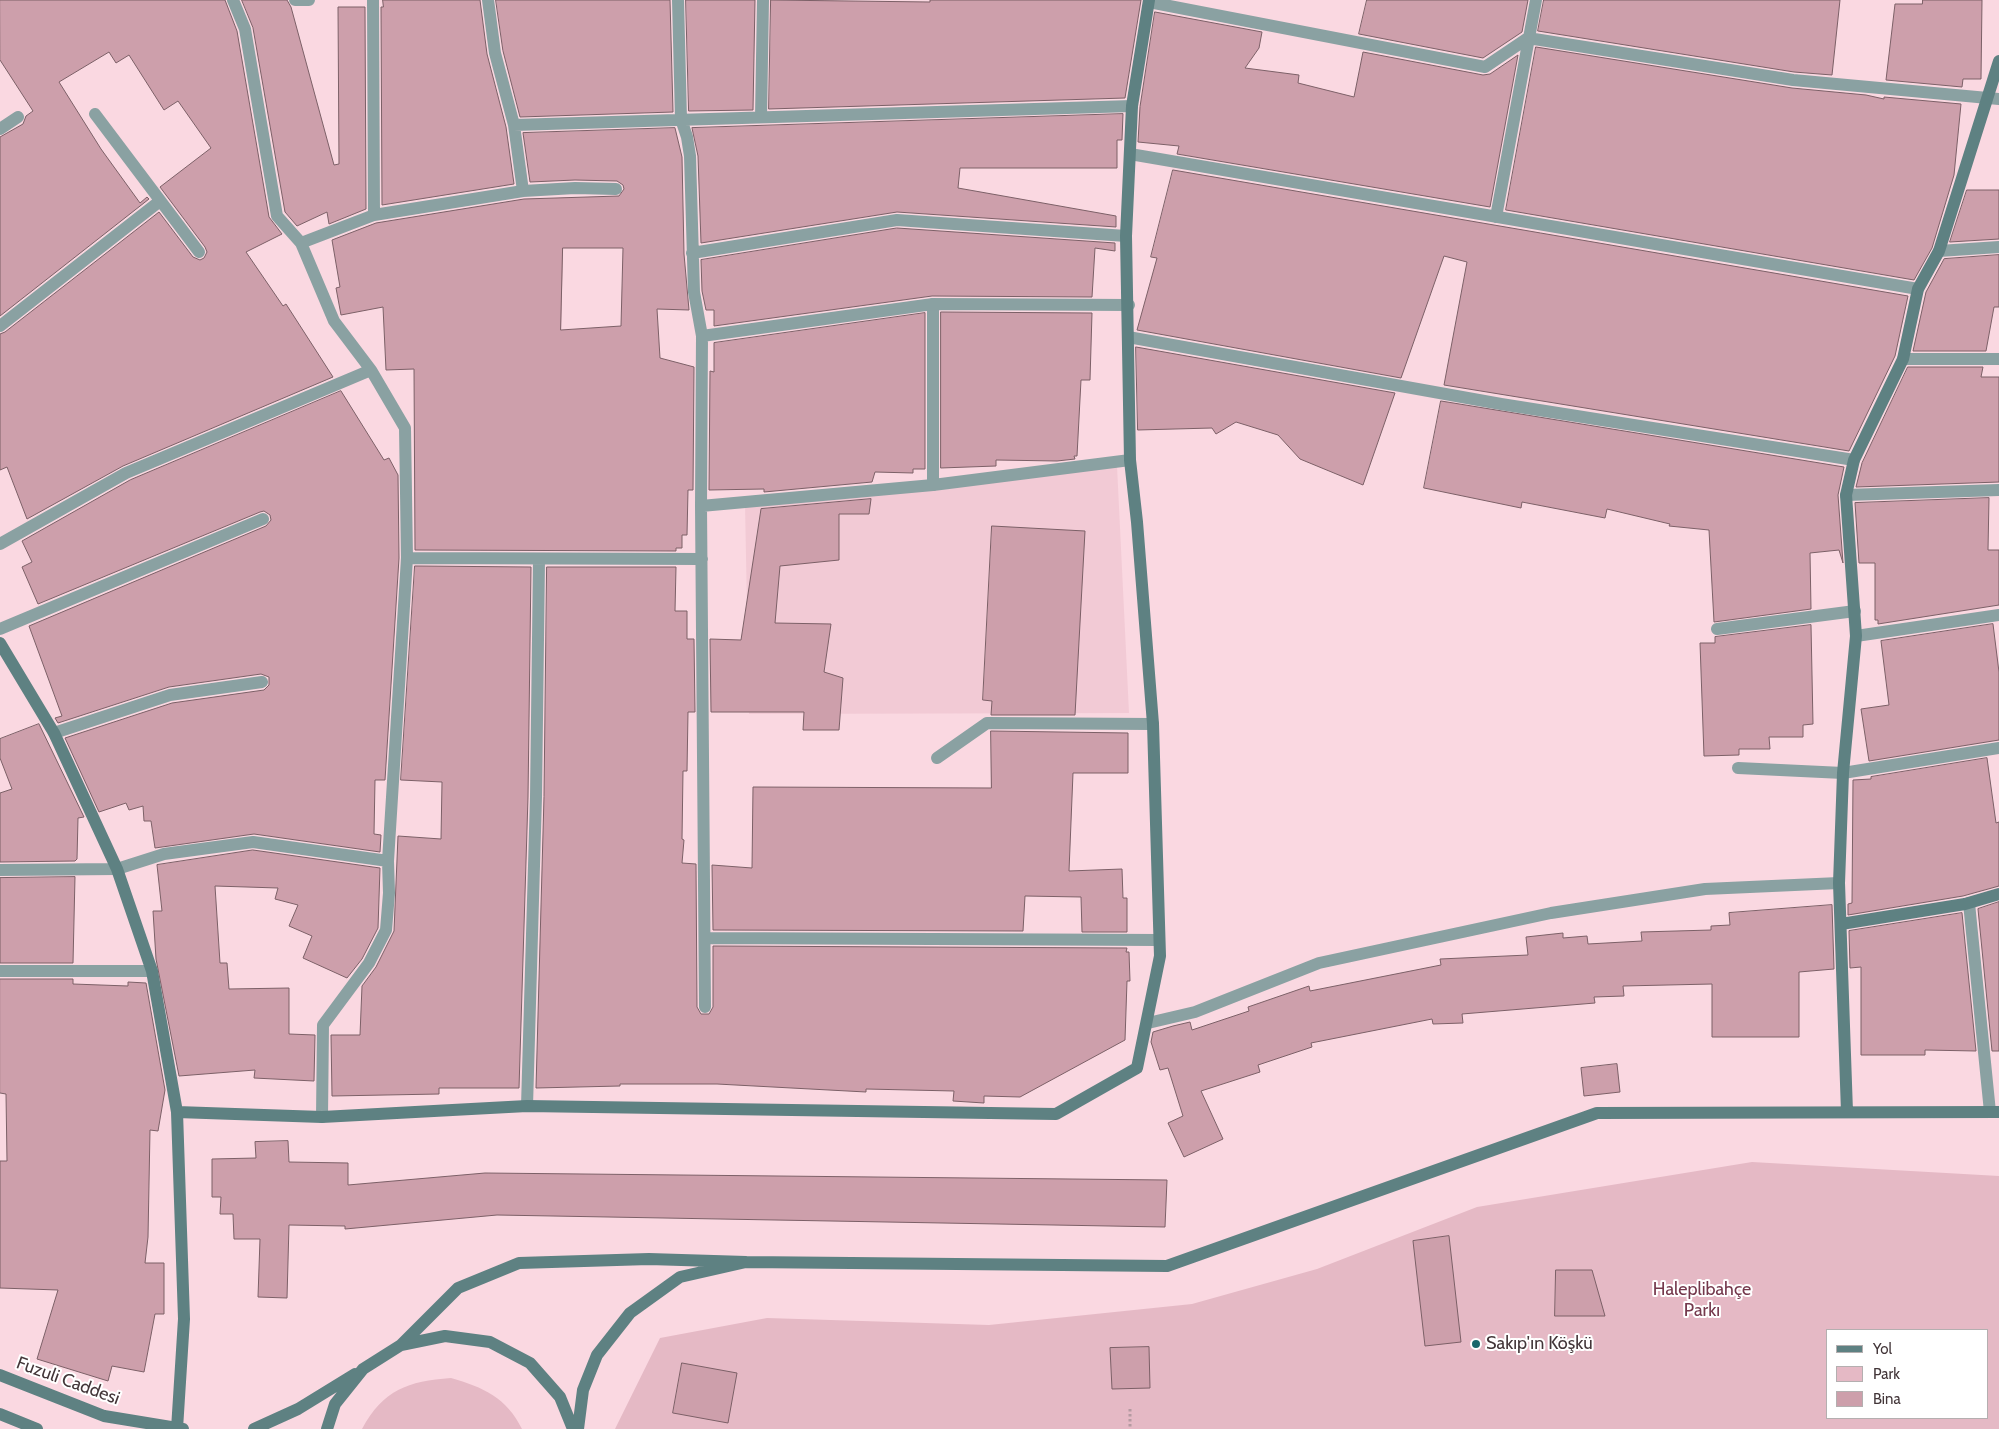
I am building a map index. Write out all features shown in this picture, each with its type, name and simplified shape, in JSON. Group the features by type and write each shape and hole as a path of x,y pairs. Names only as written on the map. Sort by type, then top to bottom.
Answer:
{"street":[{"path":"233,0 245,29 276,216 301,243 334,321 371,370 406,428 407,558 388,861 389,893 386,930 369,962 323,1025 322,1117"},
{"path":"295,0 309,0"},
{"path":"373,0 374,215"},
{"path":"488,0 494,53 514,125 523,191"},
{"path":"678,0 681,119 687,137 690,156 694,292 702,336 701,506 706,1007"},
{"path":"761,116 762,0"},
{"path":"1496,217 1536,0"},
{"path":"177,1112 322,1117 527,1106 1056,1114 1137,1068 1148,1023 1160,956 1153,724 1137,522 1130,460 1129,305 1126,236 1132,106 1149,1 1484,67 1528,38 1793,80 1999,99"},
{"path":"1847,1112 1839,883 1843,773 1856,636 1846,495 1854,460 1903,359 1918,289 1939,251 1999,61"},
{"path":"514,125 1132,106"},
{"path":"95,114 199,252"},
{"path":"0,129 18,117"},
{"path":"1130,154 1918,289"},
{"path":"301,243 374,215 523,191 575,188 616,189"},
{"path":"0,326 160,201"},
{"path":"692,253 897,220 1126,236"},
{"path":"1939,251 1999,247"},
{"path":"702,336 933,304 1129,305"},
{"path":"933,304 933,485"},
{"path":"1128,337 1501,404 1854,460"},
{"path":"1903,359 1999,359"},
{"path":"0,544 126,473 371,370"},
{"path":"701,506 933,485 1130,460"},
{"path":"1846,495 1999,490"},
{"path":"0,629 263,519"},
{"path":"407,558 539,560 702,559"},
{"path":"527,1106 536,797 539,560"},
{"path":"1717,629 1855,611"},
{"path":"1856,636 1999,615"},
{"path":"0,643 54,733 117,869 152,972 177,1112 184,1319 177,1429"},
{"path":"54,733 170,695 262,682"},
{"path":"938,758 987,723 1153,724"},
{"path":"1738,768 1843,773 1999,748"},
{"path":"0,870 117,869 164,854 253,842 388,861"},
{"path":"1148,1023 1195,1012 1319,963 1551,912 1705,889 1839,883"},
{"path":"1841,924 1969,903 1999,894"},
{"path":"254,1429 298,1409 401,1345 458,1288 520,1263 639,1259 746,1262 1166,1266 1597,1113 1994,1112 1969,903"},
{"path":"706,938 1159,940"},
{"path":"0,971 152,972"},
{"path":"578,1429 583,1390 597,1355 630,1313 680,1277 746,1262"},
{"path":"401,1345 445,1336 490,1342 530,1364 560,1397 574,1429"},
{"path":"326,1429 336,1404 363,1369"},
{"name":"Fuzuli Caddesi","path":"0,1374 104,1416 184,1429"},
{"path":"0,1414 37,1429"}],"path":[{"path":"1130,1409 1130,1429"}],"shaded area":[{"path":"1117,466 1129,713 749,714 745,504"}],"green space":[{"name":"Haleplibahçe Parkı","path":"1752,1162 1999,1176 1999,1429 615,1429 660,1338 767,1318 989,1325 1192,1304 1317,1269 1477,1207"},
{"path":"451,1378 473,1385 493,1395 509,1409 522,1429 362,1429 379,1405 398,1390 422,1382"}],"building":[{"path":"0,0 225,0 237,31 269,217 282,234 246,252 283,306 286,304 333,377 123,466 27,519 7,467 0,470 0,334 159,212 193,257 200,260 204,258 207,252 205,247 160,187 211,148 178,101 164,110 129,55 116,63 109,52 59,82 101,149 140,203 147,197 149,199 0,316 0,137 23,124 26,116 33,111 0,60"},
{"path":"242,0 287,0 291,7 334,165 339,164 338,7 365,7 366,209 329,224 327,212 297,226 285,212 253,28"},
{"path":"383,0 480,0 487,54 506,127 514,184 382,205 381,7 383,7"},
{"path":"496,0 670,0 673,112 520,117 503,51"},
{"path":"686,0 755,0 753,110 689,111"},
{"path":"771,0 930,2 930,0 1141,0 1125,98 769,109"},
{"path":"1367,0 1528,0 1522,32 1483,58 1359,34"},
{"path":"1544,0 1840,0 1832,75 1794,72 1538,31"},
{"path":"1923,0 1982,0 1981,79 1963,79 1962,87 1886,80 1895,4 1922,4"},
{"path":"1155,12 1262,32 1259,48 1245,68 1299,75 1298,83 1354,97 1363,52 1483,75 1490,74 1518,55 1490,207 1177,154 1179,146 1138,142 1140,107"},
{"path":"1536,47 1792,88 1866,95 1884,99 1884,97 1961,104 1954,175 1932,248 1914,280 1506,210"},
{"path":"1123,114 1122,140 1117,140 1117,168 960,168 958,188 1116,216 1116,227 897,212 701,243 698,156 692,128"},
{"path":"675,128 682,157 684,254 689,310 657,309 660,358 694,367 693,490 688,490 687,535 682,535 682,548 676,548 676,551 415,550 414,369 386,370 383,307 341,315 336,288 340,287 332,240 376,223 524,199 619,196 624,189 623,185 617,181 530,182 523,133","holes":["563,248 623,248 621,326 561,330"]},
{"path":"1173,170 1908,296 1895,356 1849,451 1444,385 1467,262 1444,256 1401,378 1137,330 1157,258 1151,257"},
{"path":"1967,190 1999,190 1999,239 1950,242"},
{"path":"897,228 1115,243 1115,251 1095,248 1092,297 932,296 714,326 714,310 706,310 702,291 701,260"},
{"path":"1999,255 1999,307 1994,307 1986,351 1913,351 1926,292 1944,259"},
{"path":"941,312 1092,313 1090,380 1081,380 1077,456 1074,456 1075,459 1057,461 996,460 996,466 941,468"},
{"path":"925,313 925,469 913,469 913,473 875,472 872,482 764,492 764,489 709,490 710,371 714,372 714,343"},
{"path":"1136,347 1395,393 1363,485 1300,459 1278,435 1236,422 1216,434 1212,428 1138,430"},
{"path":"1908,367 1983,367 1981,377 1999,377 1999,482 1856,487 1862,463"},
{"path":"341,391 384,460 389,458 398,475 399,558 385,780 375,780 374,834 381,835 380,852 254,834 155,848 151,821 144,821 143,806 129,810 126,803 99,812 65,738 172,703 264,690 269,685 269,677 261,674 169,687 58,723 55,718 62,716 29,626 266,526 271,520 270,515 264,511 260,512 38,604 22,567 32,562 22,541 130,480"},
{"path":"1441,401 1844,467 1838,495 1843,563 1839,550 1810,553 1811,609 1714,622 1709,530 1669,526 1670,524 1607,509 1605,518 1522,502 1521,508 1424,488"},
{"path":"1989,498 1988,550 1999,550 1999,605 1878,624 1878,620 1875,620 1875,563 1859,563 1855,503"},
{"path":"871,499 869,514 839,514 839,560 780,566 775,623 831,624 824,672 843,678 839,730 803,730 804,712 711,712 710,639 741,640 761,509"},
{"path":"992,526 1085,531 1075,715 991,715 992,701 983,700"},
{"path":"415,566 531,567 528,797 519,1088 439,1088 439,1094 332,1096 331,1035 360,1035 362,986 376,967 394,931 398,836 441,839 442,782 401,780"},
{"path":"547,567 676,567 675,611 687,611 687,639 694,639 695,712 688,712 687,771 683,771 682,839 684,840 682,863 696,864 697,1007 701,1014 709,1014 713,1007 713,946 1127,948 1126,952 1129,952 1130,981 1127,981 1125,1040 1020,1097 984,1096 984,1103 953,1101 954,1091 866,1089 866,1092 717,1084 620,1084 620,1086 536,1088 544,797"},
{"path":"1993,624 1999,672 1999,740 1869,761 1861,709 1889,705 1881,641"},
{"path":"1811,625 1813,724 1803,725 1803,737 1769,737 1770,749 1739,749 1739,755 1704,756 1700,643 1715,643 1715,637"},
{"path":"39,724 84,817 78,818 77,859 75,861 0,862 0,793 12,789 0,758 0,739"},
{"path":"991,731 1128,733 1128,773 1073,773 1069,871 1122,869 1123,898 1127,898 1127,932 1082,932 1081,897 1025,896 1023,931 713,930 712,865 752,868 753,787 991,788"},
{"path":"1987,758 1996,823 1999,822 1999,886 1963,896 1848,915 1848,904 1852,903 1853,780 1871,779 1871,777"},
{"path":"253,850 380,868 378,928 362,959 347,978 303,958 312,936 289,926 298,905 275,899 278,888 215,886 220,963 227,963 229,989 289,988 289,1034 315,1035 314,1081 254,1078 255,1070 179,1076 156,959 153,911 162,911 157,865"},
{"path":"75,877 73,963 0,963 0,878"},
{"path":"1999,902 1999,1051 1992,1051 1978,909"},
{"path":"1832,905 1834,969 1799,972 1799,1037 1712,1037 1712,984 1623,986 1624,996 1594,997 1595,1003 1462,1014 1463,1023 1433,1024 1432,1019 1311,1043 1312,1047 1258,1065 1260,1072 1201,1091 1223,1139 1184,1157 1168,1123 1183,1116 1168,1068 1160,1070 1151,1042 1153,1032 1190,1022 1192,1030 1249,1011 1248,1007 1309,986 1310,991 1441,965 1440,959 1528,955 1526,937 1563,933 1563,938 1587,936 1588,944 1642,941 1641,932 1711,930 1711,926 1730,925 1729,913"},
{"path":"1962,913 1976,1051 1925,1050 1925,1055 1861,1055 1861,967 1850,968 1849,931"},
{"path":"0,979 73,979 73,984 128,986 128,982 146,983 165,1090 158,1131 150,1130 148,1237 145,1263 164,1263 164,1314 155,1314 144,1372 112,1366 108,1381 37,1359 58,1290 0,1288 0,1161 7,1161 6,1094 0,1093"},
{"path":"1617,1064 1620,1092 1584,1096 1581,1068"},
{"path":"288,1141 289,1162 348,1163 348,1185 485,1173 1167,1180 1165,1227 497,1215 345,1229 345,1226 289,1225 287,1298 258,1297 260,1239 234,1239 233,1214 220,1214 221,1197 212,1197 212,1159 256,1158 255,1142"},
{"path":"1449,1236 1461,1342 1425,1346 1413,1241"},
{"path":"1556,1270 1592,1270 1605,1316 1555,1316"},
{"path":"1149,1347 1150,1388 1112,1389 1110,1348"},
{"path":"682,1363 737,1373 728,1423 673,1413"}],"place":[{"name":"Sakıp'ın Köşkü","path":"1476,1344"}]}
